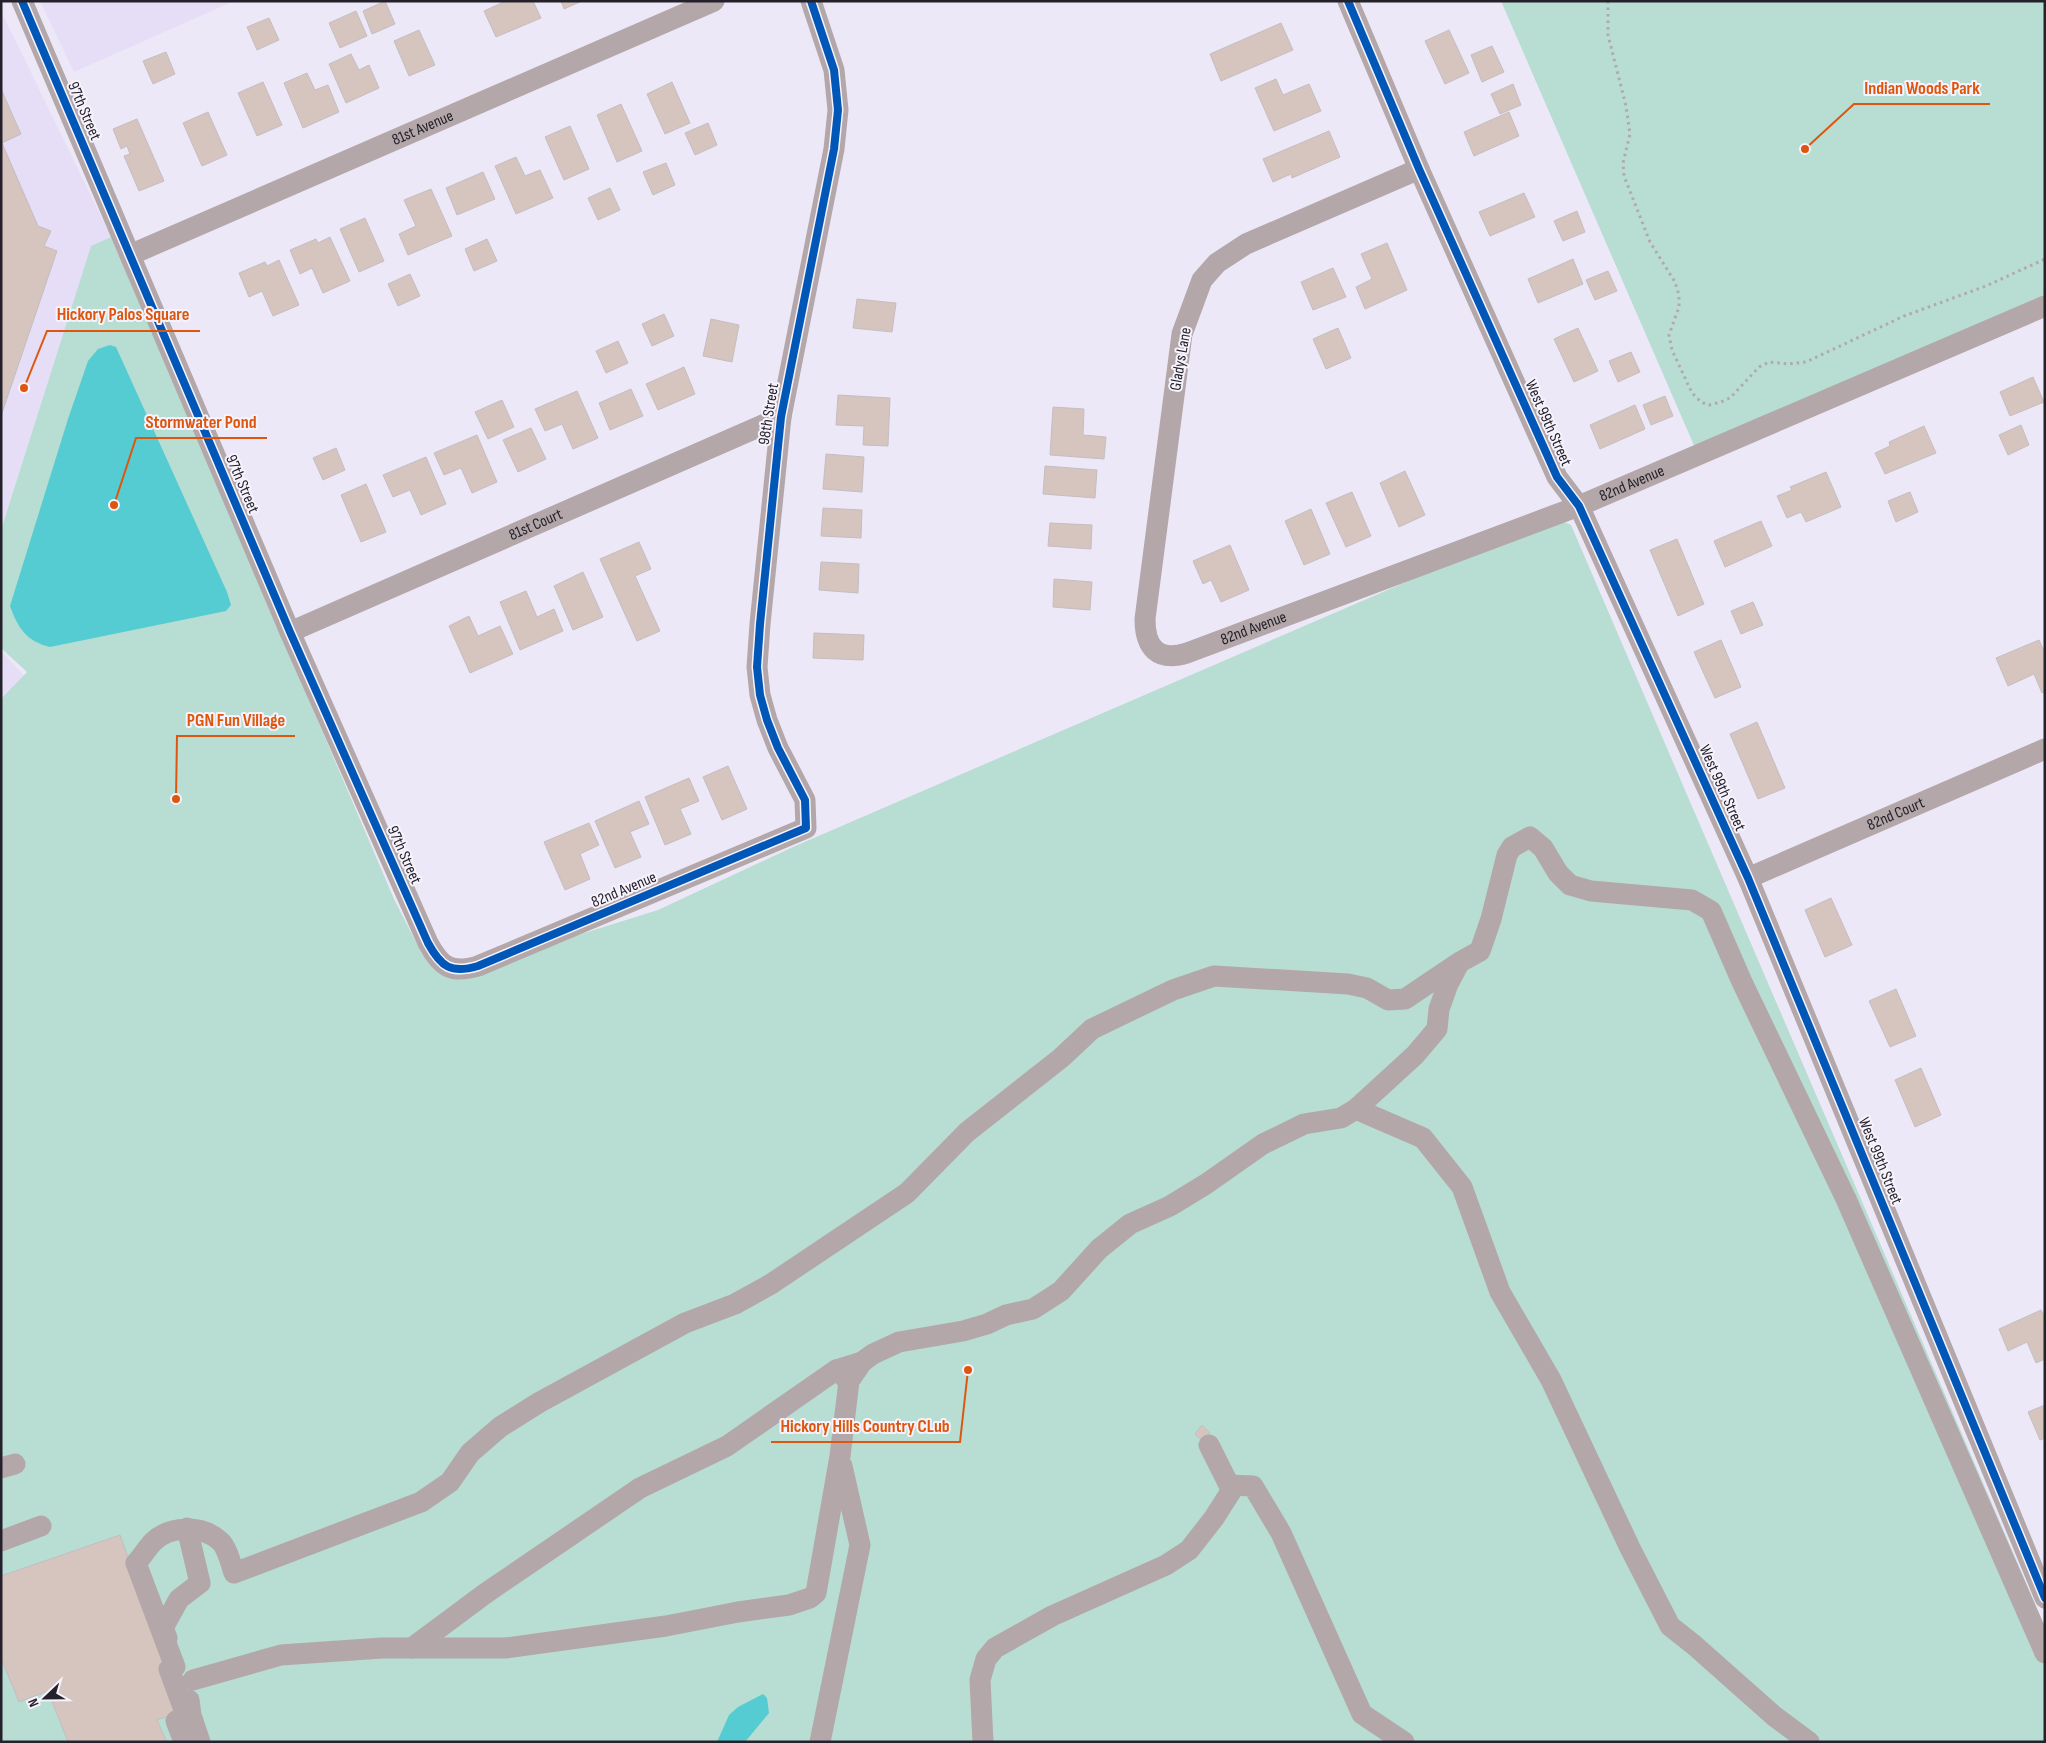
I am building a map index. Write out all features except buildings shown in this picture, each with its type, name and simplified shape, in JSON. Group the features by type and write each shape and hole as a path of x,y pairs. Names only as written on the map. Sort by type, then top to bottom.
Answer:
{"street":[{"name":"97th Street","path":"22,1 290,632 428,943 434,954 443,964 451,968"},
{"name":"81st Avenue","path":"130,255 714,1"},
{"name":"98th Street","path":"806,828 805,800 778,748 767,720 760,695 757,667 781,417 834,150 838,110 834,70 811,1"},
{"name":"West 99th Street","path":"1348,1 1419,170 1557,477 1579,506 1748,878 2045,1598"},
{"name":"Gladys Lane","path":"1156,651 1148,641 1145,619 1182,334 1202,280 1217,263 1246,244 1419,170"},
{"name":"82nd Avenue","path":"1156,651 1165,656 1175,657 1188,653 1579,506 2045,306"},
{"name":"81st Court","path":"290,632 781,417"},
{"name":"82nd Court","path":"1748,878 2045,749"},
{"name":"82nd Avenue","path":"451,968 459,970 478,966 806,828"},
{"path":"184,1742 176,1721 186,1715 170,1669 175,1667 136,1563 151,1543 163,1534 187,1528 203,1532 221,1542 234,1573 421,1502 450,1482 470,1453 500,1427 540,1402 685,1324 735,1304 771,1284 907,1193 967,1132 1061,1058 1092,1029 1173,990 1214,976 1348,984 1366,988 1388,1000 1405,998 1480,951 1491,919 1507,856 1512,847 1530,837 1543,848 1558,873 1570,886 1591,891 1692,900 1711,911 1742,982 1850,1208 2045,1653"},
{"path":"1346,1114 1415,1055 1437,1029 1439,1009 1448,984 1460,962"},
{"path":"412,1648 486,1593 640,1488 727,1446 843,1376 873,1354 899,1342 963,1331 987,1324 1006,1315 1033,1309 1061,1292 1099,1249 1130,1224 1170,1206 1206,1184 1263,1144 1304,1124 1346,1114 1380,1120 1424,1138 1462,1187 1500,1292 1551,1380 1626,1540 1670,1626 1774,1716 1810,1742"},
{"path":"193,1680 281,1656 382,1648 506,1648 666,1626 738,1612 789,1605 810,1598 816,1593 840,1456 843,1376"},
{"path":"1209,1445 1229,1485 1253,1486 1281,1533 1362,1714 1404,1742"},
{"path":"820,1742 860,1545 840,1456"},
{"path":"983,1742 980,1680 986,1659 995,1648 1052,1616 1166,1565 1190,1550 1214,1518 1235,1485"},
{"path":"1,1541 41,1526"},
{"path":"187,1528 200,1583 179,1599 163,1628 172,1658 193,1680"},
{"path":"193,1680 189,1694 191,1715 200,1742"}],"path":[{"path":"1608,1 1608,36 1626,106 1630,134 1623,163 1624,176 1650,242 1675,282 1679,294 1679,307 1669,335 1672,350 1692,393 1701,402 1709,405 1730,398 1760,367 1770,362 1789,364 1806,362 1904,316 1986,286 2045,259"}],"shaded area":[{"path":"40,1 234,1 74,72"},
{"path":"1,11 111,237 91,246 1,530"},
{"path":"1,651 31,683 1,712"}],"green space":[{"path":"1501,1 2045,1 2045,298 1696,450"},
{"path":"111,237 394,899 422,954 432,966 578,935 658,910 793,847 1531,528 1562,521 1571,525 2045,1627 2045,1742 1,1742 1,699 27,672 1,648 1,530 91,246"}],"water":[{"path":"110,345 116,347 227,592 231,605 226,611 50,647 35,641 24,632 16,621 10,606 88,361 98,349"},
{"path":"763,1694 767,1698 769,1713 745,1742 717,1742 729,1715 738,1707"}],"cycle path":[{"path":"22,1 290,632 428,943 442,963 454,969 478,966 806,828 805,800 778,748 767,720 760,695 757,667 781,417 834,149 838,110 834,70 811,1"},
{"path":"1348,1 1419,169 1557,477 1579,506 1748,878 2045,1598"}],"place":[{"name":"Indian Woods Park","path":"1805,149"},
{"name":"Hickory Palos Square","path":"24,388"},
{"name":"Stormwater Pond","path":"114,505"},
{"name":"PGN Fun Village","path":"176,799"},
{"name":"Hickory Hills Country CLub","path":"968,1370"}]}
